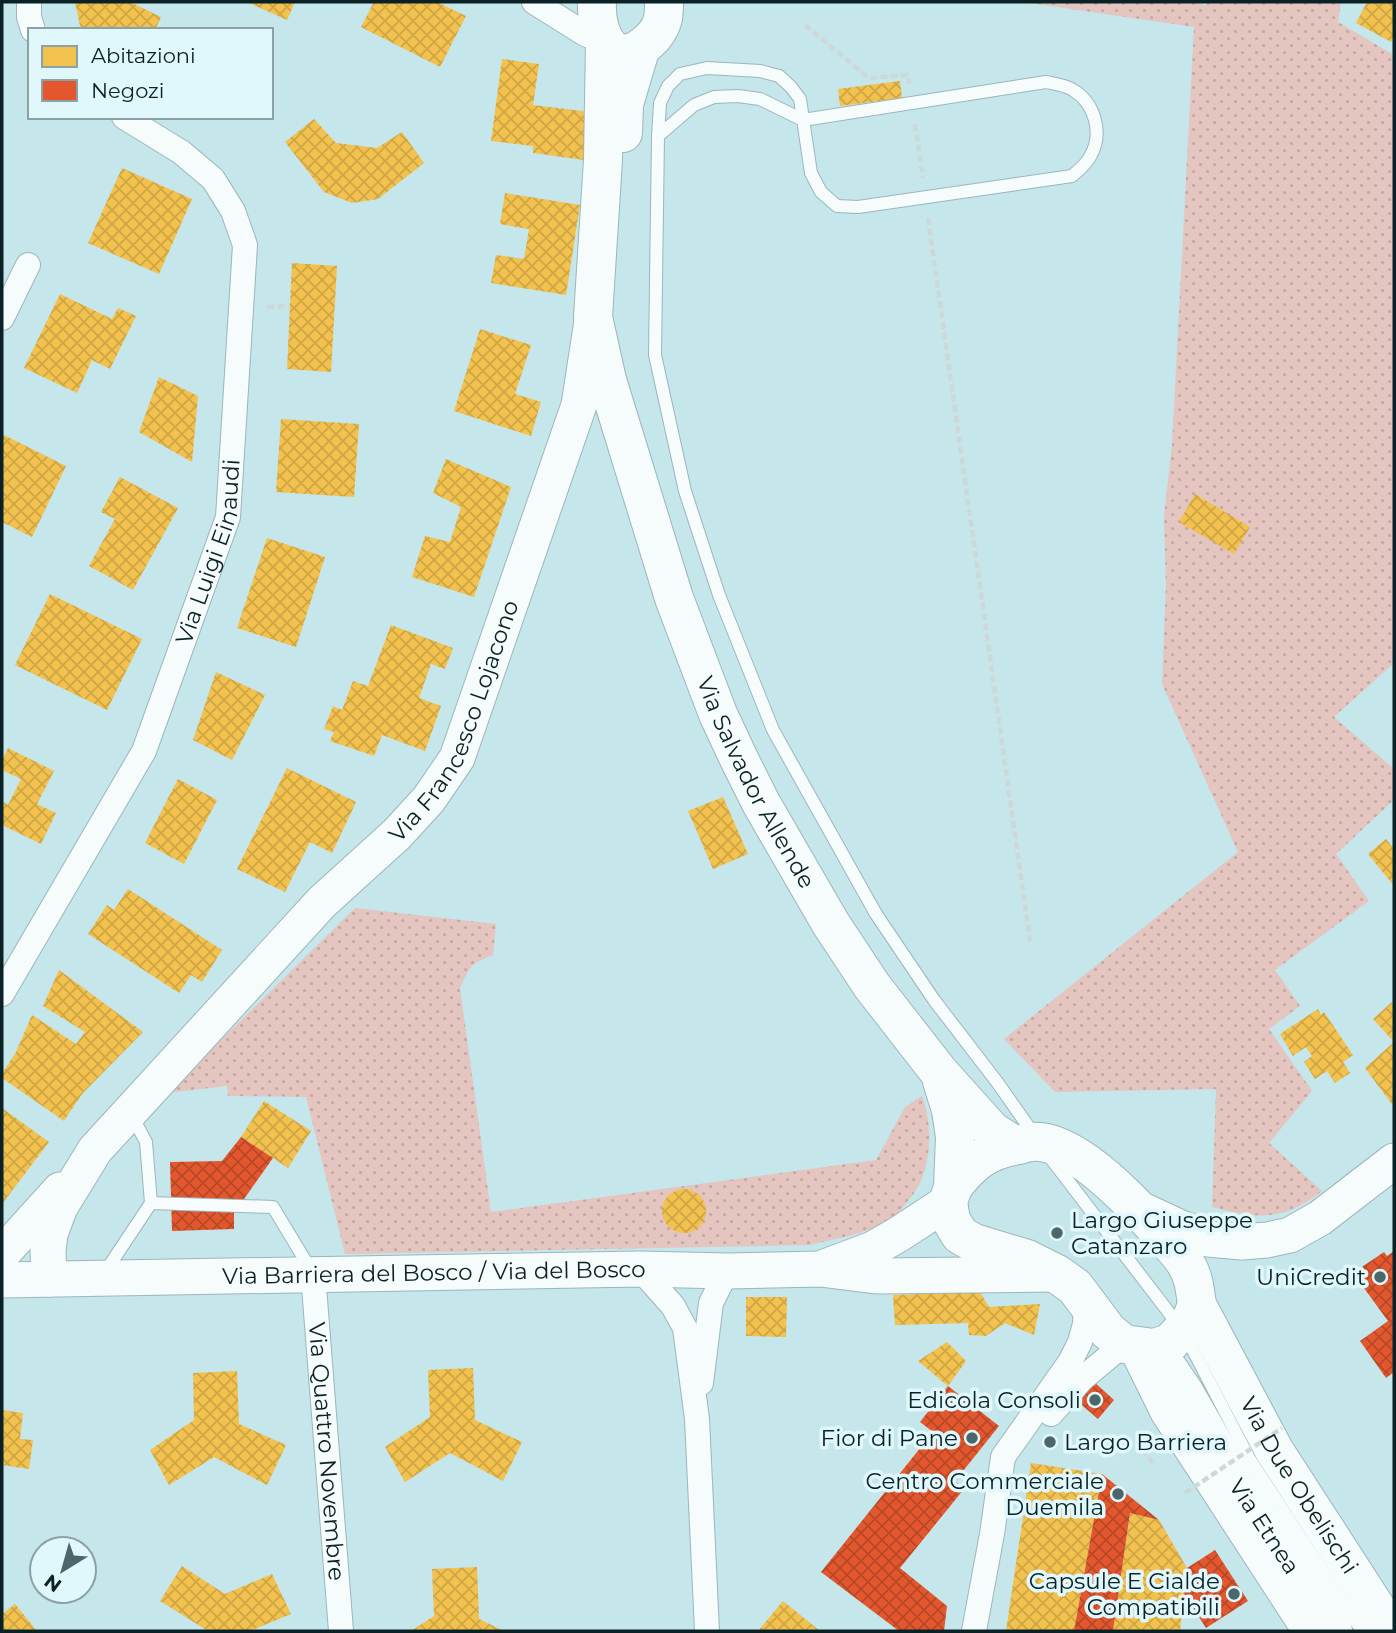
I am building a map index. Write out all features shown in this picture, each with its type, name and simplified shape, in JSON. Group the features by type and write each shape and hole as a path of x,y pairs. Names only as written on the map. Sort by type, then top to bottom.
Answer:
{"main road":[{"name":"Via Francesco Lojacono","path":"50,1279 50,1234 60,1207 95,1150 322,902 397,835 429,799 457,758 579,405 593,317 603,160 622,46 597,25 597,2"},
{"path":"634,463 618,320 624,104 622,46 654,36 663,19 664,2"},
{"path":"593,317 607,380 634,463"},
{"name":"Via Salvador Allende","path":"634,463 674,598 718,714 767,814 831,925 872,986 939,1072 992,1132 1026,1143 1069,1151 1085,1161 1138,1208 1185,1262 1194,1281 1167,1335"},
{"path":"939,1072 951,1110 955,1137 951,1220 960,1235 1027,1259 1057,1274 1075,1287 1108,1331 1167,1335"},
{"path":"820,1269 873,1249 899,1234 951,1195 966,1170 983,1157 999,1149 1026,1143"},
{"path":"2,1254 95,1150"},
{"path":"1138,1208 1209,1239 1242,1242 1267,1240 1290,1235 1320,1218 1394,1161"},
{"name":"Via Barriera del Bosco / Via del Bosco","path":"2,1280 640,1269 820,1269"},
{"path":"820,1269 876,1276 1057,1274"},
{"name":"Via Etnea","path":"1167,1335 1184,1392 1236,1483 1333,1631"},
{"name":"Via Due Obelischi","path":"1167,1335 1273,1450 1391,1631"}],"street":[{"path":"29,2 32,28"},
{"path":"534,2 585,34 622,46"},
{"name":"Via Luigi Einaudi","path":"2,994 144,751 228,517 245,245 233,211 213,179 180,152 127,119"},
{"path":"2,318 28,265"},
{"path":"640,1269 673,1306 685,1328 697,1419 707,1631"},
{"path":"697,1419 711,1303 727,1271"},
{"name":"Via Quattro Novembre","path":"313,1274 341,1631"},
{"path":"974,1631 1003,1457 1070,1362 1085,1324 1086,1301"},
{"path":"992,1534 1016,1457 1066,1395 1082,1379 1167,1335"},
{"path":"1167,1335 1163,1414 1304,1631"}],"lane":[{"path":"658,135 694,105 714,97 760,99 803,120 1046,82 1061,84 1074,90 1085,100 1093,113 1097,127 1096,141 1083,167 1072,176 858,207 837,206 821,192 811,173 803,120 800,99 791,86 779,76 760,71 708,68 680,74 668,86 660,103 658,135 655,355 685,491 719,595 772,730 876,914 934,1000 997,1082 1026,1143 1167,1335 1362,1631"},
{"path":"101,1279 151,1203 146,1142 130,1113"},
{"path":"151,1203 273,1207 313,1274"}],"path":[{"path":"805,25 869,78 908,75 1030,941"},
{"path":"1185,1493 1282,1428"}],"shaded area":[{"path":"1023,2 1199,2 1205,6 1209,2 1341,2 1338,22 1394,55 1394,663 1334,717 1394,769 1394,800 1336,854 1369,901 1275,970 1300,1006 1269,1029 1312,1091 1269,1143 1322,1191 1282,1213 1243,1214 1212,1207 1216,1089 1055,1092 1004,1039 1238,852 1162,684 1166,586 1164,516 1172,445 1194,27"},
{"path":"355,908 496,924 493,955 472,966 460,988 491,1212 876,1160 905,1107 922,1096 929,1125 929,1145 920,1184 901,1209 886,1223 856,1234 810,1245 345,1254 306,1097 228,1096 227,1086 167,1093"}],"building: Abitazioni":[{"path":"75,2 130,2 161,17 156,28 80,26"},
{"path":"247,2 295,2 287,20"},
{"path":"374,2 437,2 466,16 440,67 361,27"},
{"path":"1367,2 1394,2 1394,37 1391,42 1356,23"},
{"path":"502,59 539,64 533,105 590,112 584,160 533,153 533,146 491,141"},
{"path":"900,81 902,98 840,106 838,89"},
{"path":"314,119 336,143 377,148 402,132 424,163 378,199 352,203 324,192 285,142"},
{"path":"122,168 192,199 159,274 88,243"},
{"path":"505,193 580,205 566,295 491,283 496,255 524,259 529,229 500,224"},
{"path":"292,263 337,266 331,372 287,369"},
{"path":"60,294 112,319 118,308 136,316 110,369 92,360 77,393 24,368"},
{"path":"480,329 531,345 515,394 541,402 531,436 454,411"},
{"path":"159,377 198,396 192,462 139,432"},
{"path":"281,419 359,424 354,497 276,492"},
{"path":"2,434 66,466 32,537 2,522"},
{"path":"446,459 511,487 474,597 412,577 425,536 450,542 461,507 433,493"},
{"path":"120,477 178,508 133,590 89,566 115,519 101,512"},
{"path":"1195,494 1250,527 1234,554 1179,522"},
{"path":"267,538 325,557 296,647 237,628"},
{"path":"50,594 142,639 107,710 15,665"},
{"path":"391,625 453,648 445,669 431,664 419,698 441,706 425,751 382,735 374,756 330,741 334,732 324,729 333,706 342,710 353,681 368,686"},
{"path":"216,672 265,695 232,760 193,740"},
{"path":"8,748 54,771 37,804 56,813 41,844 2,825 2,801 8,805 21,779 2,770 2,760"},
{"path":"287,768 356,802 332,853 310,842 285,892 237,869"},
{"path":"178,779 217,800 184,864 145,843"},
{"path":"723,797 748,854 713,869 688,811"},
{"path":"1386,839 1394,849 1394,886 1368,854"},
{"path":"128,889 222,950 202,982 191,975 179,993 88,934 107,905 114,910"},
{"path":"59,970 143,1032 82,1094 64,1121 2,1078 32,1015 76,1044 85,1032 43,1006"},
{"path":"1392,1002 1394,1005 1394,1042 1373,1019"},
{"path":"1318,1009 1321,1015 1324,1012 1353,1055 1343,1062 1350,1073 1335,1083 1327,1071 1315,1079 1304,1062 1312,1056 1306,1047 1293,1056 1280,1034"},
{"path":"1394,1042 1394,1107 1365,1068"},
{"path":"264,1101 311,1131 288,1168 241,1137"},
{"path":"2,1108 49,1142 2,1204"},
{"path":"684,1189 699,1196 706,1211 699,1226 684,1233 669,1226 662,1211 669,1196"},
{"path":"980,1292 989,1307 1040,1304 1034,1335 1005,1323 986,1336 969,1335 968,1323 895,1325 893,1295"},
{"path":"746,1297 787,1297 786,1337 746,1336"},
{"path":"947,1342 966,1361 948,1386 918,1361"},
{"path":"473,1368 475,1420 522,1442 503,1481 450,1453 405,1482 385,1447 430,1417 428,1370"},
{"path":"237,1371 239,1424 286,1445 267,1485 214,1457 169,1485 150,1450 194,1420 193,1373"},
{"path":"2,1410 23,1413 20,1439 33,1440 29,1469 2,1465"},
{"path":"1031,1463 1102,1474 1074,1631 1006,1631"},
{"path":"1130,1513 1159,1520 1187,1568 1180,1631 1113,1631"},
{"path":"182,1566 225,1594 272,1574 291,1614 250,1631 208,1631 160,1601"},
{"path":"477,1567 479,1619 504,1631 411,1631 434,1616 432,1569"},
{"path":"783,1601 820,1631 758,1631"},
{"path":"15,1604 37,1631 2,1631 2,1614"}],"building: Negozi":[{"path":"241,1137 273,1158 234,1213 234,1229 172,1231 170,1162 222,1161"},
{"path":"1394,1251 1394,1372 1386,1378 1360,1341 1388,1321 1353,1273 1384,1252 1387,1256"},
{"name":"Edicola Consoli","path":"1093,1381 1114,1400 1098,1419 1076,1400"},
{"path":"948,1386 999,1426 955,1481 964,1489 900,1568 947,1606 944,1631 899,1631 821,1572 933,1432 920,1422"},
{"path":"1102,1474 1159,1520 1130,1513 1113,1631 1074,1631"},
{"path":"1215,1550 1248,1601 1206,1628 1190,1603 1183,1606 1187,1568"}],"place":[{"name":"Largo Giuseppe Catanzaro","path":"1057,1233"},
{"name":"UniCredit","path":"1380,1277"},
{"name":"Edicola Consoli","path":"1095,1400"},
{"name":"Fior di Pane","path":"972,1438"},
{"name":"Largo Barriera","path":"1050,1442"},
{"name":"Centro Commerciale Duemila","path":"1118,1494"},
{"name":"Capsule E Cialde Compatibili","path":"1234,1594"}]}
